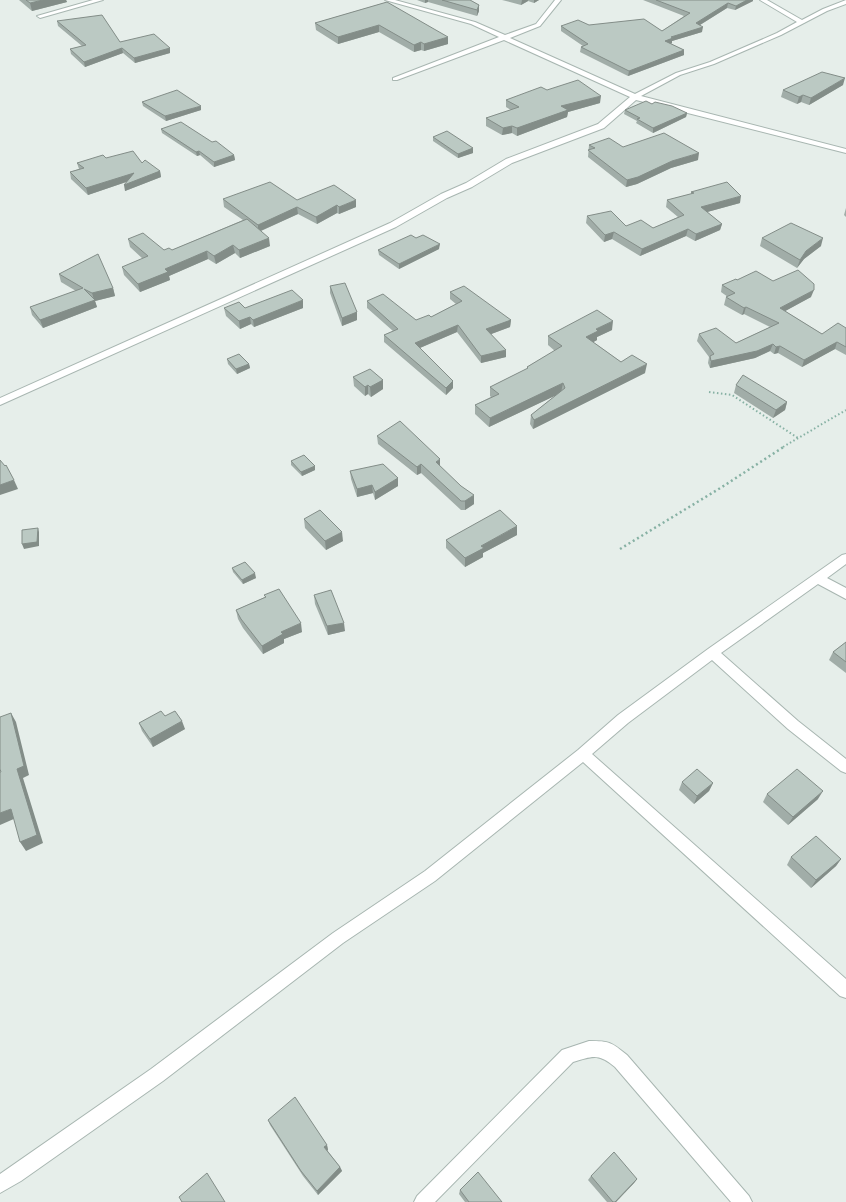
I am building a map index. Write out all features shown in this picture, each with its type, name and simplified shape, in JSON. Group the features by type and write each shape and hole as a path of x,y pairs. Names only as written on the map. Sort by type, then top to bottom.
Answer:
{"street":[{"path":"40,16 100,0"},
{"path":"388,0 472,23 635,97 846,151"},
{"path":"395,79 538,25 558,0"},
{"path":"763,0 801,22"},
{"path":"0,402 394,224 444,196 469,185 509,161 601,126 635,97 678,74 712,62 779,34 801,22 846,2"},
{"path":"0,1184 157,1075 240,1014 338,938 430,876 583,754 623,719 712,653 846,558"},
{"path":"818,578 846,594"},
{"path":"712,653 793,725 846,767"},
{"path":"583,754 846,990"},
{"path":"423,1202 568,1056 589,1049 606,1049 622,1061 743,1202"}],"path":[{"path":"709,392 732,395 798,438"},
{"path":"620,549 722,487 798,438 846,410"}],"building":[{"path":"26,0 43,0 30,3"},
{"path":"442,0 470,0 479,5 477,10"},
{"path":"656,0 747,0 736,6 728,3 696,23 703,27 671,37 673,38 665,41 684,50 629,71 581,47 588,44 561,26 578,20 589,25 644,19 662,31 690,13"},
{"path":"387,2 448,37 424,44 421,42 414,45 379,25 338,37 315,23"},
{"path":"102,15 120,42 154,34 170,48 134,58 122,48 84,62 70,49 86,45 57,21"},
{"path":"822,72 845,78 811,98 803,95 799,97 783,90"},
{"path":"578,80 601,96 561,106 568,110 517,128 512,126 503,128 486,118 519,107 506,100 541,87 547,90"},
{"path":"177,90 201,106 165,116 142,102"},
{"path":"646,101 652,104 655,102 672,106 687,113 653,128 637,119 640,118 625,110"},
{"path":"181,122 212,142 216,141 234,155 214,162 199,151 196,152 161,129"},
{"path":"447,131 473,148 458,154 433,137"},
{"path":"664,133 699,153 672,161 638,177 627,180 588,150 595,148 589,145 609,138 623,147"},
{"path":"133,151 142,163 145,160 160,171 124,185 134,173 86,188 70,172 84,168 77,163 103,155 106,158"},
{"path":"270,182 297,200 334,185 356,200 339,207 337,205 316,217 297,207 258,225 223,199"},
{"path":"727,182 741,196 701,207 722,224 696,234 688,229 642,249 614,232 605,235 587,216 611,211 626,226 641,220 653,228 684,215 667,200"},
{"path":"247,219 269,238 239,250 233,245 214,256 207,251 165,269 168,272 138,284 122,267 148,256 128,239 143,233 164,250 169,248 172,250"},
{"path":"791,223 823,238 806,251 800,260 762,238"},
{"path":"411,235 416,238 423,235 440,244 399,264 378,250"},
{"path":"98,254 113,288 92,293 84,289 95,300 40,320 30,307 83,288 59,274"},
{"path":"798,270 814,284 814,290 780,308 822,334 838,323 846,328 846,347 837,342 804,360 780,346 776,347 773,344 757,351 711,361 710,356 714,354 699,334 716,328 736,343 779,323 746,307 744,308 726,297 735,293 722,285 756,271 773,281"},
{"path":"345,283 357,312 342,318 330,286"},
{"path":"464,286 511,320 486,329 506,350 481,356 458,325 415,343 453,381 446,388 384,335 398,329 367,301 383,294 416,320 429,315 431,317 462,301 450,292"},
{"path":"292,290 303,300 253,320 250,317 239,321 224,308 239,302 245,308"},
{"path":"597,310 613,321 596,329 598,331 586,337 621,362 632,355 647,364 534,420 531,415 565,388 563,383 490,418 475,405 499,394 490,387 528,368 527,367 562,346 548,336"},
{"path":"239,354 249,364 236,369 227,359"},
{"path":"370,369 383,380 370,387 368,385 365,387 353,377"},
{"path":"743,375 787,402 776,410 736,385"},
{"path":"400,421 440,459 436,462 461,486 474,495 465,501 461,501 421,464 417,467 377,436"},
{"path":"304,455 315,466 301,472 291,461"},
{"path":"0,460 5,466 6,465 14,480 0,485"},
{"path":"383,464 398,478 375,492 372,485 357,489 350,471"},
{"path":"320,510 342,532 325,541 304,519"},
{"path":"500,510 517,526 481,546 484,548 465,558 446,540"},
{"path":"38,528 37,542 22,544 22,530"},
{"path":"245,562 255,573 242,580 232,568"},
{"path":"279,589 301,623 281,632 283,634 262,646 241,619 236,610 266,597 264,595"},
{"path":"331,590 344,623 327,626 314,595"},
{"path":"846,642 846,662 833,652"},
{"path":"161,711 165,716 175,711 182,721 150,739 139,723"},
{"path":"11,713 24,766 17,769 37,835 20,842 11,809 0,813 0,717"},
{"path":"697,769 713,783 697,796 682,782"},
{"path":"797,769 823,791 793,817 767,794"},
{"path":"816,836 841,859 816,880 791,857"},
{"path":"295,1097 327,1145 324,1147 340,1167 317,1191 301,1171 268,1120"},
{"path":"614,1152 637,1179 615,1202 613,1202 591,1176"},
{"path":"478,1172 502,1202 469,1202 460,1190"},
{"path":"207,1173 225,1202 182,1202 179,1197"}]}
